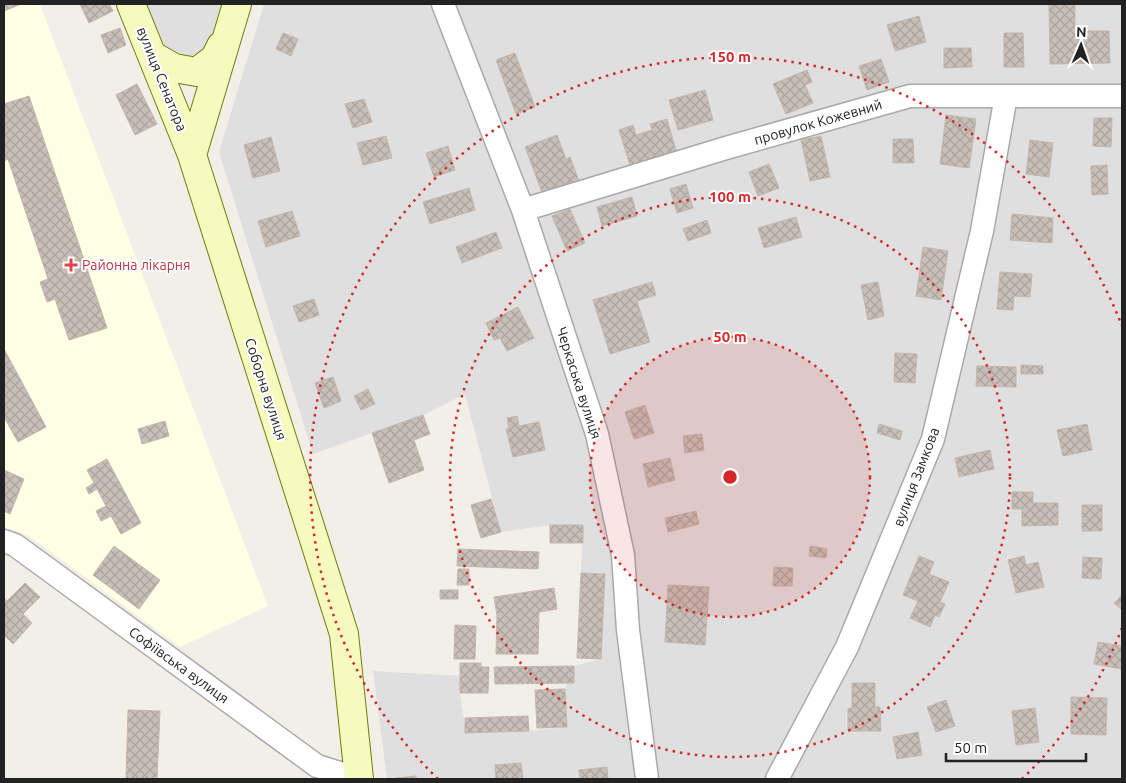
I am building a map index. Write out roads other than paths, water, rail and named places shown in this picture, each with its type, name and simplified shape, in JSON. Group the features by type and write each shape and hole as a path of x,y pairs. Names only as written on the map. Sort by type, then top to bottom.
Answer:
{"main road":[{"name":"вулиця Сенатора","path":"131,4 192,155"},
{"path":"153,56 174,68 197,72 215,58 234,15"},
{"path":"192,155 234,15"},
{"name":"Соборна вулиця","path":"192,155 344,634 359,779"}],"street":[{"name":"Черкаська вулиця","path":"444,4 523,210 597,434 623,555 628,630 646,779"},
{"name":"провулок Кожевний","path":"523,210 726,148 910,96 1122,96"},
{"name":"вулиця Замкова","path":"778,779 847,647 933,439 982,231 1006,96"},
{"name":"Софіївська вулиця","path":"8,547 317,766 359,779"}],"place":[{"name":"Районна лікарня","path":"71,265"}]}
